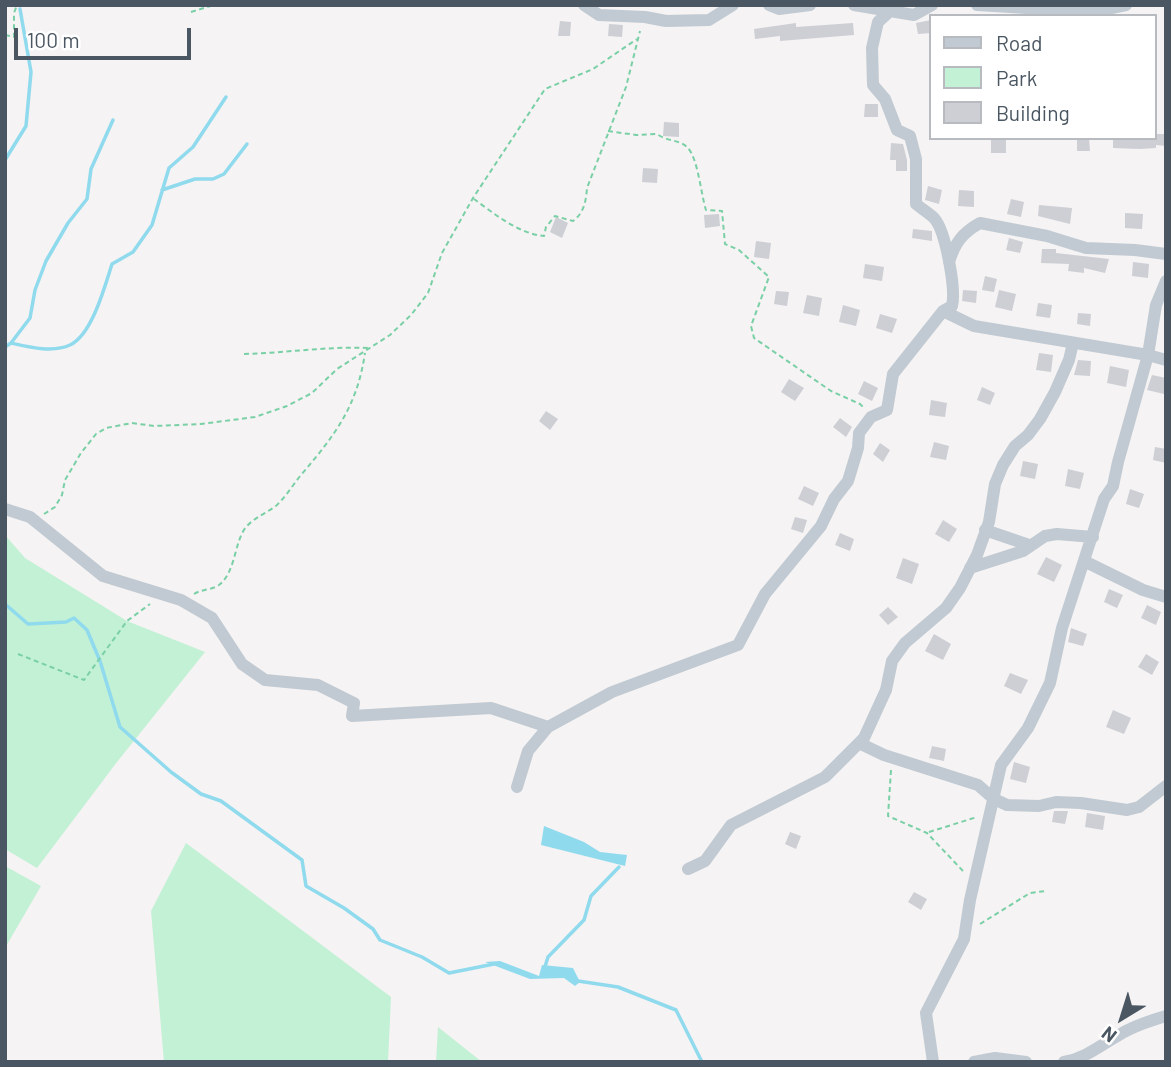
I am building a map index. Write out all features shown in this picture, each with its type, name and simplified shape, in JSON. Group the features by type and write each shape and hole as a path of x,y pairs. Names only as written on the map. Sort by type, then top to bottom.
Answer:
{"street":[{"path":"584,5 599,15 649,13 666,21 709,20 733,5"},
{"path":"769,5 779,9 810,5"},
{"path":"854,5 892,8 914,15 932,5"},
{"path":"977,5 1092,12 1126,5"},
{"path":"517,787 528,751 548,727 612,692 738,645 765,594 821,526 834,499 848,481 858,448 859,433 871,418 887,410 893,374 943,311 951,306 954,296 949,262 935,219 916,204 916,159 910,136 897,130 885,99 873,85 872,48 878,22 892,8"},
{"path":"949,262 960,238 980,223 1047,236 1086,248 1166,254"},
{"path":"933,1062 926,1013 964,939 1001,765 1028,728 1050,683 1062,628 1104,499 1113,486 1148,355 1156,305 1166,281"},
{"path":"943,311 974,326 1166,360"},
{"path":"688,869 705,861 731,825 825,777 864,738 886,690 892,661 905,643 946,608 970,568 985,530 995,484 1003,465 1015,446 1040,419 1069,360 1073,343"},
{"path":"5,509 30,517 103,576 181,600 212,618 242,664 265,680 318,685 354,703 352,716 491,708 548,727"},
{"path":"985,530 1029,545"},
{"path":"970,568 1023,551 1045,537 1057,534 1093,537"},
{"path":"1084,561 1143,590 1166,597"},
{"path":"859,743 891,757 978,785 993,805"},
{"path":"993,805 1039,806 1056,802 1127,810 1139,807 1166,786"},
{"path":"1063,1062 1080,1059 1120,1034 1166,1016"},
{"path":"974,1062 995,1058 1026,1062"}],"path":[{"path":"5,35 14,37 14,13 17,5"},
{"path":"191,12 214,5"},
{"path":"473,198 502,219 536,235 544,236 545,227 555,216 573,221 577,218 586,203 587,188 603,153 608,131 631,72 637,39 649,13"},
{"path":"30,517 38,517 55,508 62,495 65,480 96,434 106,428 132,424 201,424 255,417 287,406 312,393 337,369 401,325 428,293 442,253 473,198 545,89 593,69 637,39"},
{"path":"608,131 636,135 657,134 665,140 678,142 688,148 694,158 706,211 722,211 725,244 739,250 769,277 751,326 754,338 831,391 860,404 871,418"},
{"path":"244,355 342,347 370,348"},
{"path":"181,600 200,590 218,586 225,578 238,550 244,530 260,515 276,506 329,442 347,414 361,382 365,352"},
{"path":"18,654 84,680 127,621 162,594"},
{"path":"891,757 888,816 927,833 974,882"},
{"path":"927,833 993,805"},
{"path":"964,939 985,920 1007,906 1030,893 1046,891"}],"green space":[{"path":"5,535 25,558 127,621 205,652 37,868 5,849"},
{"path":"186,843 391,997 388,1062 164,1062 151,911"},
{"path":"5,866 41,886 5,948"},
{"path":"438,1027 482,1062 436,1062"}],"water":[{"path":"544,826 584,842 600,852 627,855 625,866 541,845"},
{"path":"500,961 539,976 542,965 573,968 580,982 575,986 564,978 530,979 485,962"}],"building":[{"path":"930,20 930,33 918,34 916,23"},
{"path":"560,21 571,22 570,36 558,36"},
{"path":"796,23 796,27 853,23 854,35 780,41 780,36 755,39 754,29"},
{"path":"609,24 623,25 622,37 608,36"},
{"path":"865,104 878,104 878,117 864,117"},
{"path":"664,122 679,123 679,137 663,136"},
{"path":"1157,134 1166,134 1166,146 1113,148 1113,140 1157,140"},
{"path":"991,140 1006,140 1006,153 991,153"},
{"path":"1077,140 1089,140 1090,151 1077,151"},
{"path":"891,143 903,144 907,171 896,171 896,160 890,160"},
{"path":"643,168 658,169 657,183 642,182"},
{"path":"928,186 942,190 939,204 925,200"},
{"path":"959,190 974,191 974,207 958,206"},
{"path":"1011,199 1024,202 1021,217 1007,214"},
{"path":"1039,205 1072,208 1070,224 1038,216"},
{"path":"1125,213 1143,214 1142,229 1125,228"},
{"path":"719,214 720,226 705,228 704,215"},
{"path":"556,217 568,223 562,238 550,232"},
{"path":"913,229 932,231 932,241 912,238"},
{"path":"1009,238 1023,242 1020,253 1006,250"},
{"path":"756,241 771,243 769,259 754,257"},
{"path":"1042,249 1109,259 1105,273 1084,268 1084,273 1068,271 1069,264 1041,263"},
{"path":"1133,262 1149,264 1148,278 1132,276"},
{"path":"865,264 884,267 882,281 863,278"},
{"path":"985,276 997,279 994,292 982,290"},
{"path":"963,290 977,291 976,303 962,301"},
{"path":"999,290 1016,294 1012,311 995,307"},
{"path":"776,291 789,292 787,306 774,304"},
{"path":"807,295 822,298 819,316 803,313"},
{"path":"1038,303 1052,305 1050,318 1036,316"},
{"path":"843,305 860,310 856,326 839,322"},
{"path":"1078,313 1091,314 1090,326 1077,324"},
{"path":"880,314 897,319 892,333 876,328"},
{"path":"1039,353 1053,355 1051,372 1036,370"},
{"path":"1078,360 1091,361 1090,376 1074,375"},
{"path":"1110,366 1129,370 1126,387 1107,383"},
{"path":"1152,375 1166,378 1164,394 1147,390"},
{"path":"789,379 804,388 795,401 781,392"},
{"path":"864,381 878,388 872,401 858,394"},
{"path":"982,387 995,393 990,405 977,400"},
{"path":"931,400 947,403 945,417 929,415"},
{"path":"546,411 558,419 550,430 539,421"},
{"path":"840,418 852,427 846,437 833,427"},
{"path":"934,442 949,446 946,460 930,457"},
{"path":"880,443 890,450 883,462 873,454"},
{"path":"1155,447 1166,449 1166,463 1153,460"},
{"path":"1023,461 1038,464 1035,479 1020,476"},
{"path":"1068,469 1084,473 1080,489 1065,486"},
{"path":"804,486 819,493 813,506 798,499"},
{"path":"1130,489 1144,494 1139,508 1126,504"},
{"path":"795,517 807,520 803,533 791,529"},
{"path":"943,520 957,529 949,542 935,534"},
{"path":"840,533 854,539 850,551 835,545"},
{"path":"1046,557 1062,565 1054,582 1037,574"},
{"path":"903,558 919,564 912,584 896,578"},
{"path":"1109,589 1123,595 1117,608 1104,602"},
{"path":"1147,605 1161,612 1156,625 1141,618"},
{"path":"888,607 898,617 888,625 879,615"},
{"path":"1071,628 1087,634 1083,646 1068,642"},
{"path":"934,634 951,644 943,660 925,651"},
{"path":"1146,654 1159,662 1152,675 1138,667"},
{"path":"1010,673 1028,680 1021,694 1004,686"},
{"path":"1113,710 1131,718 1124,734 1106,727"},
{"path":"932,746 946,749 944,761 929,758"},
{"path":"1014,762 1030,767 1026,783 1010,779"},
{"path":"1054,811 1068,811 1065,824 1052,822"},
{"path":"1087,813 1105,816 1103,830 1085,827"},
{"path":"790,832 801,836 796,849 785,844"},
{"path":"914,892 927,899 921,910 908,902"}],"waterway":[{"path":"5,160 26,126 31,72 20,9"},
{"path":"5,347 11,343 56,349 78,340 97,309 112,264 133,252 152,225 169,168 193,147 226,97"},
{"path":"11,343 30,318 35,290 46,261 68,223 87,199 91,169 113,120"},
{"path":"162,190 195,179 213,179 224,174 247,144"},
{"path":"5,604 28,624 66,622 74,618 87,630 100,661 120,727 171,772 201,794 221,801 302,860 306,886 373,929 380,940 422,957 449,973 494,964"},
{"path":"544,970 548,957 584,920 591,896 619,867"},
{"path":"578,981 618,987 676,1010 702,1062"}]}
